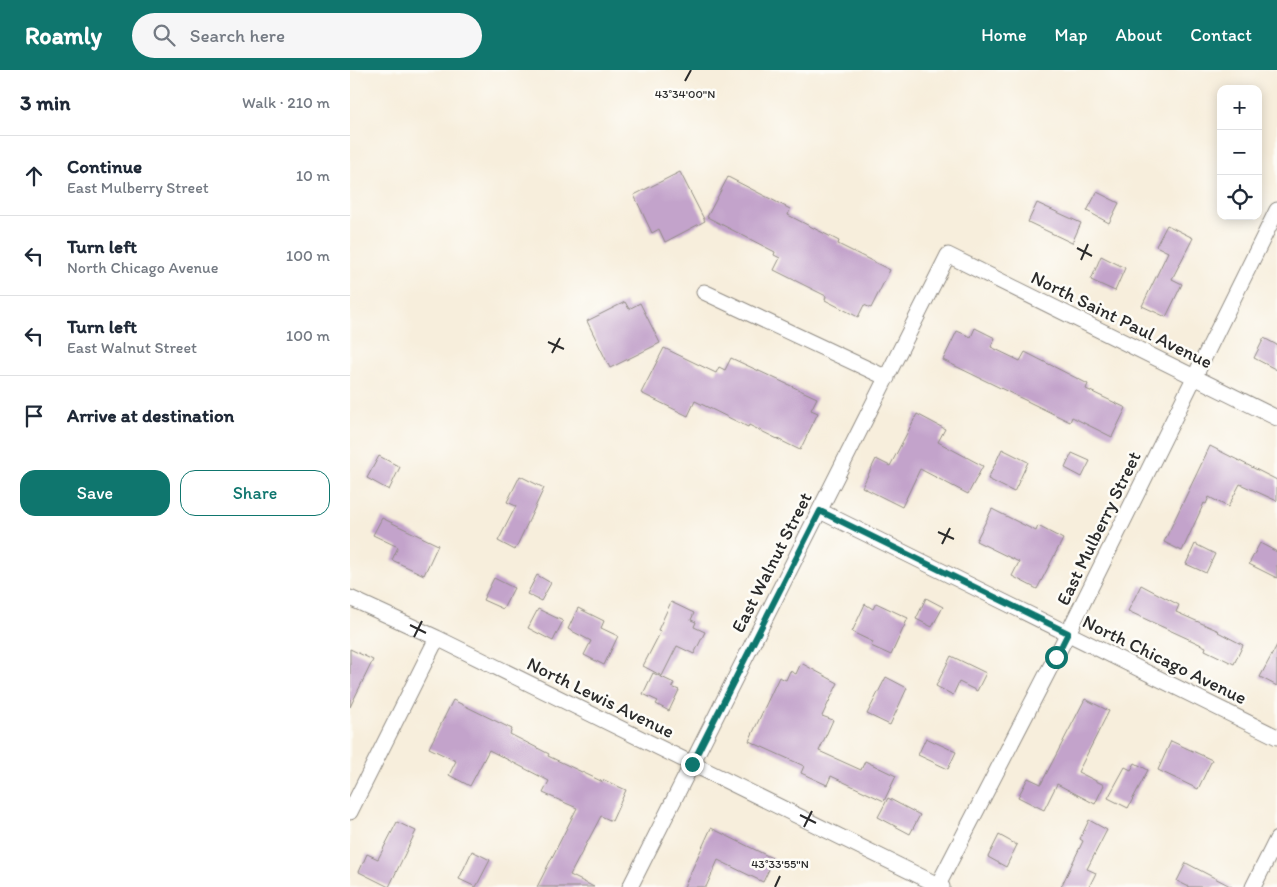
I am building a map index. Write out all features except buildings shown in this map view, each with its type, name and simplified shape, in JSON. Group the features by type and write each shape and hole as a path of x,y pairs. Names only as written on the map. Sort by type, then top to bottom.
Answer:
{"street":[{"name":"East Mulberry Street","path":"939,886 1068,633 1277,210"},
{"name":"North Saint Paul Avenue","path":"948,255 1277,418"},
{"name":"East Walnut Street","path":"630,887 948,255"},
{"path":"704,292 887,378"},
{"name":"North Chicago Avenue","path":"820,511 1277,737"},
{"name":"North Lewis Avenue","path":"350,598 437,638 939,886"},
{"path":"350,812 437,638"},
{"path":"1253,887 1277,839"}],"route":[{"path":"692,764 820,511 1068,633 1056,657"}]}
